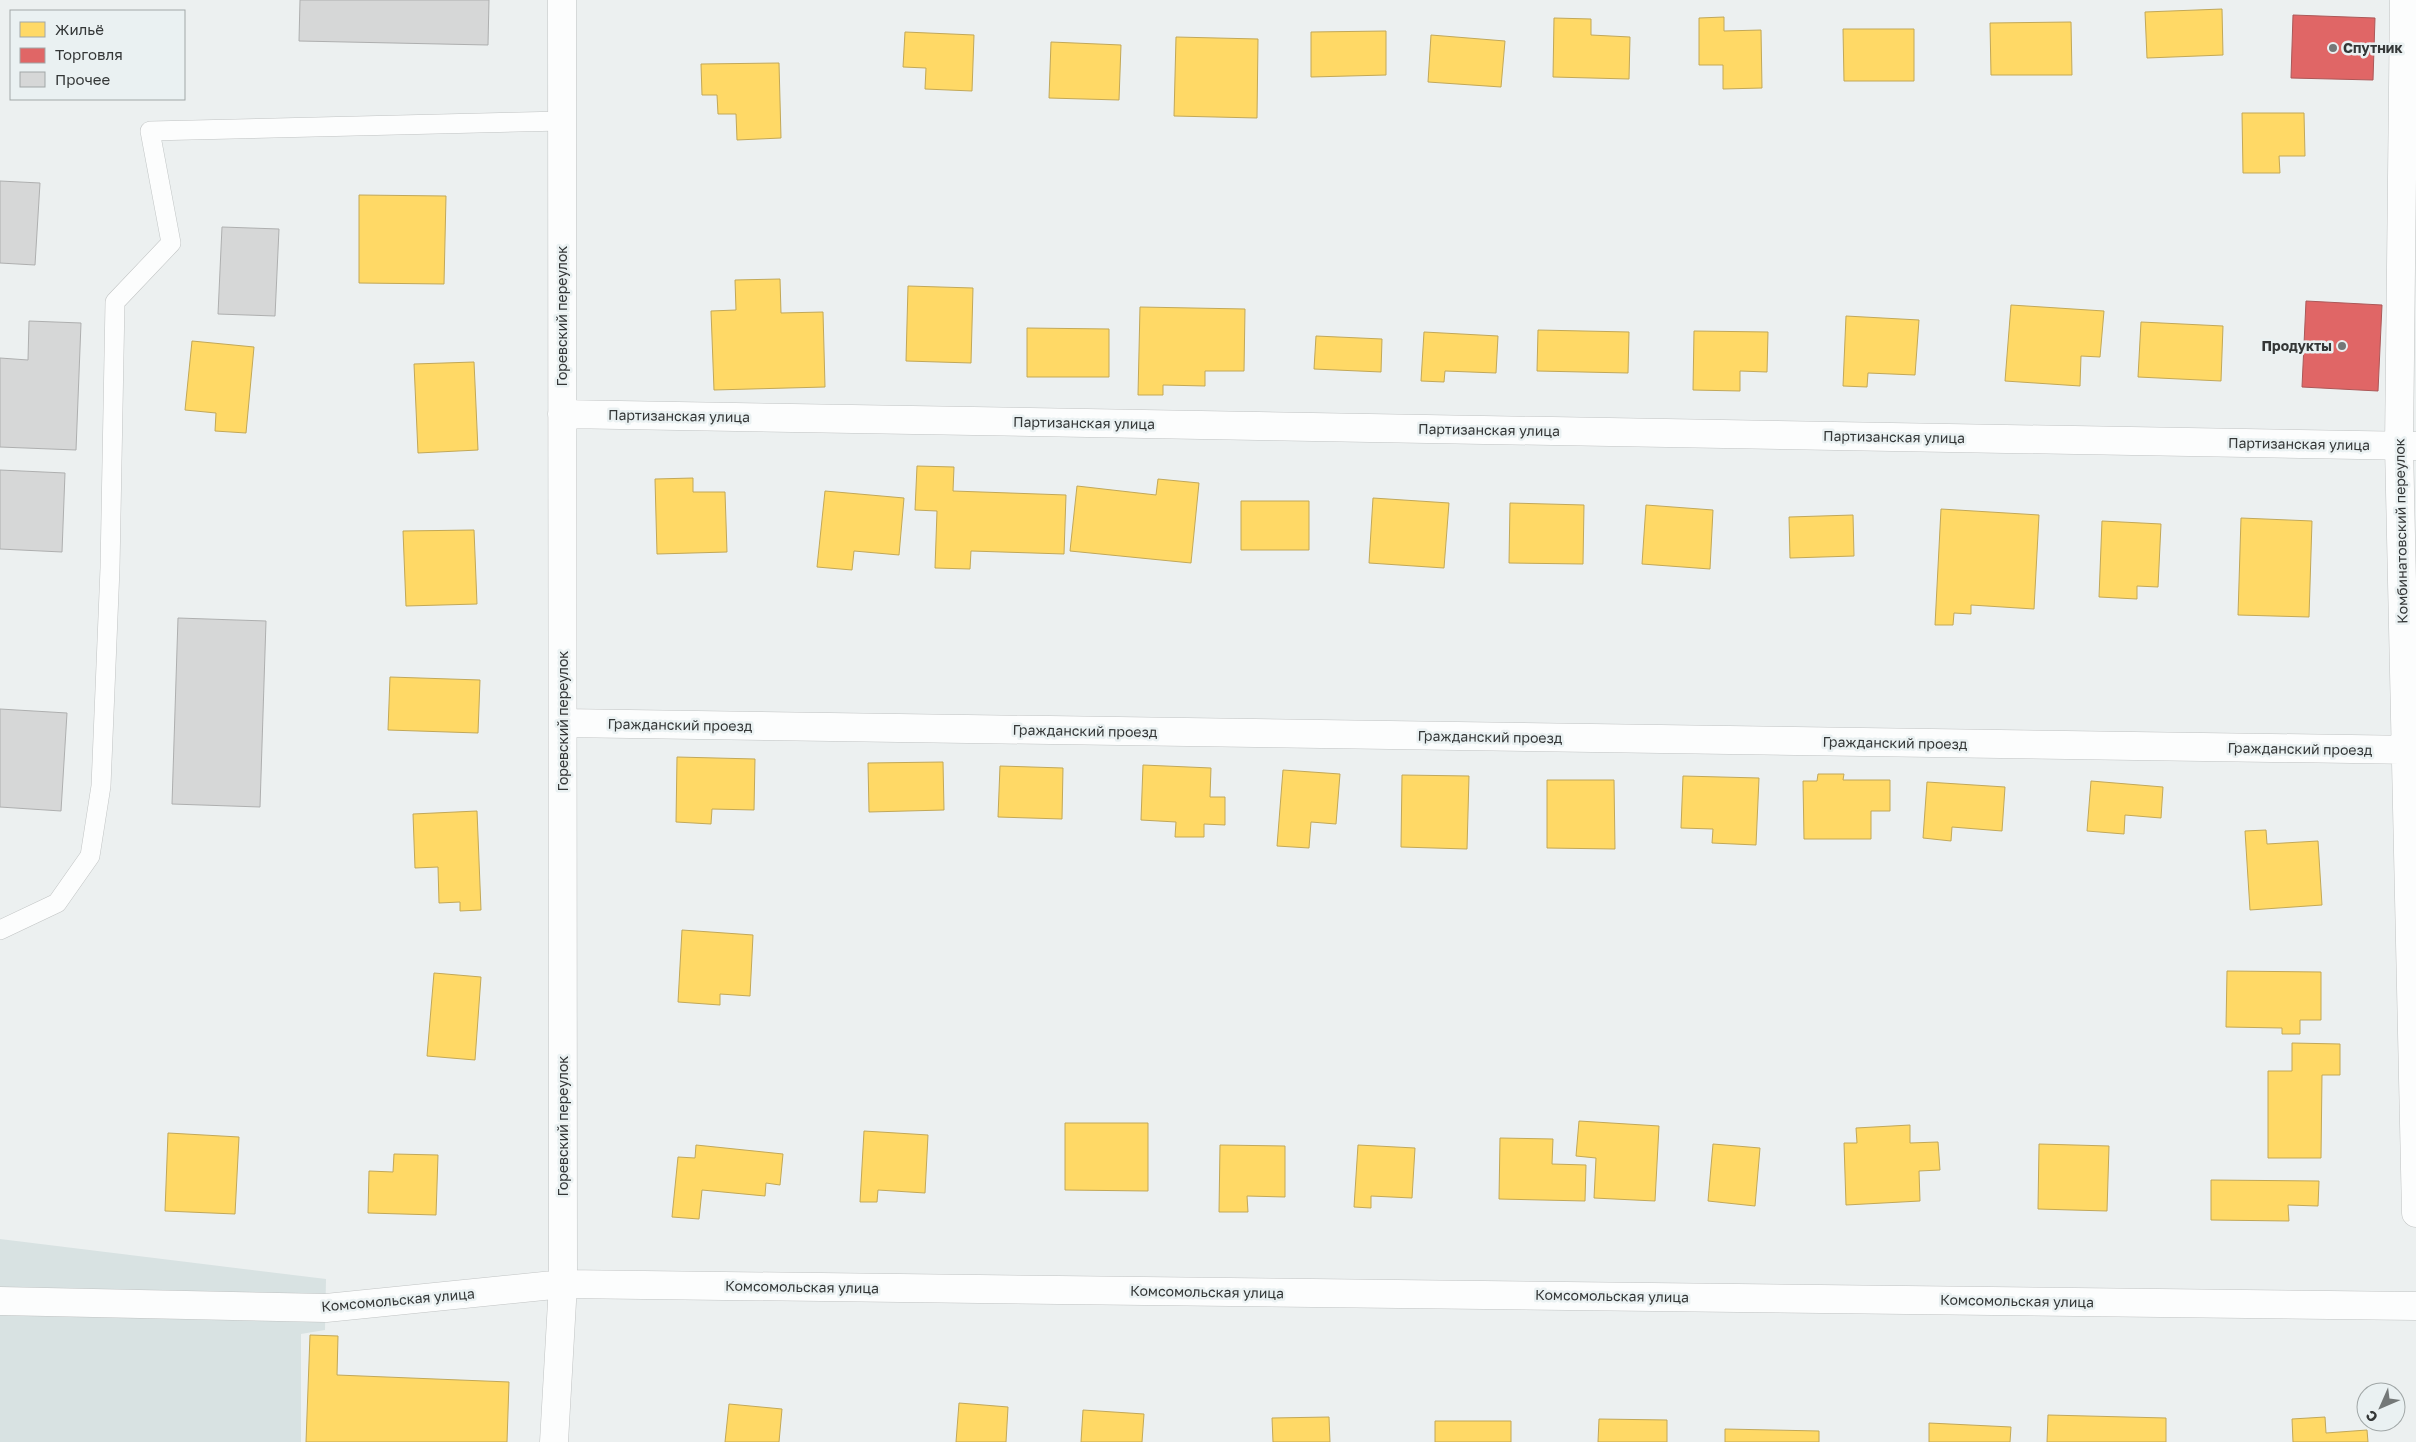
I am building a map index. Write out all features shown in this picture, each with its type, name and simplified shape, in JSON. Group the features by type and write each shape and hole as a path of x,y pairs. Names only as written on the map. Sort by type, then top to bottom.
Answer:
{"street":[{"name":"Горевский переулок","path":"554,1442 563,1284 562,0"},
{"name":"Комбинатовский переулок","path":"2404,0 2416,1213"},
{"name":"Партизанская улица","path":"562,414 2408,446"},
{"name":"Гражданский проезд","path":"563,724 2411,750"},
{"name":"Комсомольская улица","path":"0,1302 326,1308 563,1284 2416,1306"}],"lane":[{"path":"0,930 57,903 90,856 101,786 108,617 115,302 171,243 150,132 563,121"}],"shaded area":[{"path":"0,1239 326,1279 325,1330 301,1334 301,1442 0,1442"}],"building: Жильё":[{"path":"2222,9 2223,55 2147,58 2145,12"},
{"path":"1724,17 1724,31 1761,30 1762,88 1723,89 1723,65 1699,65 1699,18"},
{"path":"1554,18 1591,19 1591,35 1630,37 1629,79 1553,77"},
{"path":"2071,22 2072,75 1991,75 1990,23"},
{"path":"1843,29 1914,29 1914,81 1844,81"},
{"path":"1386,31 1386,75 1311,77 1311,32"},
{"path":"905,32 974,35 972,91 925,89 926,68 903,67"},
{"path":"1431,35 1505,41 1501,87 1428,82"},
{"path":"1176,37 1258,39 1257,118 1174,116"},
{"path":"1051,42 1121,45 1119,100 1049,98"},
{"path":"779,63 781,138 737,140 736,114 718,114 717,95 702,95 701,64"},
{"path":"2242,113 2304,113 2305,156 2279,156 2280,173 2243,173"},
{"path":"359,195 446,196 444,284 359,283"},
{"path":"780,279 781,313 823,312 825,387 714,390 711,311 736,310 735,280"},
{"path":"908,286 973,288 971,363 906,361"},
{"path":"2011,305 2104,311 2100,357 2081,356 2080,386 2005,381"},
{"path":"1140,307 1245,309 1244,371 1205,371 1205,386 1163,385 1163,395 1138,395"},
{"path":"1846,316 1919,320 1915,375 1868,373 1867,387 1843,386"},
{"path":"2141,322 2223,326 2221,381 2138,377"},
{"path":"1027,328 1109,329 1109,377 1027,377"},
{"path":"1538,330 1629,332 1628,373 1537,371"},
{"path":"1694,331 1768,332 1767,372 1740,371 1740,391 1693,390"},
{"path":"1424,332 1498,336 1496,373 1445,371 1444,382 1421,381"},
{"path":"1316,336 1382,339 1381,372 1314,369"},
{"path":"192,341 254,347 246,433 215,431 216,413 185,410"},
{"path":"474,362 478,450 418,453 414,364"},
{"path":"917,466 954,467 953,491 1066,495 1064,554 971,551 970,569 935,568 937,511 915,510"},
{"path":"693,478 693,492 725,492 727,552 657,554 655,479"},
{"path":"1158,479 1199,483 1191,563 1070,551 1077,486 1156,495"},
{"path":"825,491 904,498 899,555 854,551 852,570 817,567"},
{"path":"1373,498 1449,503 1444,568 1369,563"},
{"path":"1241,501 1309,501 1309,550 1241,550"},
{"path":"1510,503 1584,505 1583,564 1509,563"},
{"path":"1646,505 1713,510 1710,569 1642,564"},
{"path":"1941,509 2039,515 2034,609 1971,605 1971,614 1954,613 1953,625 1935,625"},
{"path":"1853,515 1854,556 1790,558 1789,517"},
{"path":"2241,518 2312,521 2309,617 2238,615"},
{"path":"2102,521 2161,524 2158,587 2137,586 2137,599 2099,597"},
{"path":"474,530 477,604 406,606 403,531"},
{"path":"390,677 480,680 478,733 388,730"},
{"path":"677,757 755,759 754,810 712,809 711,824 676,822"},
{"path":"943,762 944,810 869,812 868,763"},
{"path":"1143,765 1211,768 1210,797 1225,797 1225,825 1204,824 1204,837 1175,837 1176,822 1141,820"},
{"path":"1000,766 1063,768 1062,819 998,817"},
{"path":"1283,770 1340,774 1336,824 1311,822 1309,848 1277,846"},
{"path":"1818,774 1844,774 1843,780 1890,780 1890,811 1871,811 1871,839 1804,839 1803,781 1817,781"},
{"path":"1402,775 1469,776 1467,849 1401,847"},
{"path":"1683,776 1759,778 1756,845 1712,843 1713,829 1681,828"},
{"path":"1547,780 1614,780 1615,849 1547,848"},
{"path":"2091,781 2163,787 2161,818 2125,815 2124,834 2087,831"},
{"path":"1927,782 2005,787 2002,831 1952,827 1951,841 1923,838"},
{"path":"477,811 481,910 460,911 460,902 439,903 438,867 415,868 413,814"},
{"path":"2266,830 2267,844 2318,841 2322,905 2250,910 2245,831"},
{"path":"682,930 753,935 750,996 720,994 720,1005 678,1002"},
{"path":"2227,971 2321,972 2321,1020 2300,1020 2300,1034 2282,1034 2282,1028 2226,1027"},
{"path":"434,973 481,977 475,1060 427,1056"},
{"path":"2292,1043 2340,1044 2340,1075 2322,1075 2321,1158 2268,1158 2268,1071 2292,1071"},
{"path":"1579,1121 1659,1126 1655,1201 1594,1198 1596,1158 1576,1156"},
{"path":"1065,1123 1148,1123 1148,1191 1065,1190"},
{"path":"1910,1125 1910,1143 1938,1142 1940,1170 1919,1171 1920,1201 1846,1205 1844,1143 1857,1143 1856,1128"},
{"path":"864,1131 928,1135 925,1193 878,1190 877,1202 860,1202"},
{"path":"168,1133 239,1137 235,1214 165,1211"},
{"path":"1500,1138 1553,1139 1552,1164 1586,1165 1585,1201 1499,1199"},
{"path":"1713,1144 1760,1148 1755,1206 1708,1201"},
{"path":"2039,1144 2109,1146 2107,1211 2038,1209"},
{"path":"696,1145 783,1154 780,1185 766,1183 765,1196 702,1190 699,1219 672,1217 678,1157 695,1158"},
{"path":"1220,1145 1285,1146 1285,1197 1247,1196 1248,1212 1219,1212"},
{"path":"1358,1145 1415,1148 1412,1198 1371,1196 1371,1208 1354,1207"},
{"path":"394,1154 438,1155 436,1215 368,1213 369,1171 393,1172"},
{"path":"2211,1180 2319,1181 2318,1206 2288,1205 2289,1221 2211,1220"},
{"path":"310,1335 338,1336 337,1375 509,1382 507,1442 306,1442"},
{"path":"959,1403 1008,1407 1006,1442 956,1442"},
{"path":"729,1404 782,1409 779,1442 725,1442"},
{"path":"1083,1410 1144,1414 1142,1442 1081,1442"},
{"path":"2048,1415 2166,1418 2166,1442 2047,1442"},
{"path":"1329,1417 1330,1442 1273,1442 1272,1418"},
{"path":"2325,1417 2326,1433 2367,1432 2368,1442 2293,1442 2292,1419"},
{"path":"1599,1419 1667,1420 1667,1442 1598,1442"},
{"path":"1435,1421 1511,1421 1511,1442 1435,1442"},
{"path":"1929,1423 2011,1427 2010,1442 1929,1442"},
{"path":"1725,1429 1819,1431 1819,1442 1725,1442"}],"building: Торговля":[{"name":"Спутник","path":"2293,15 2375,18 2373,80 2291,78"},
{"name":"Продукты","path":"2306,301 2382,305 2378,391 2302,387"}],"building: Прочее":[{"path":"300,0 489,0 488,45 299,41"},
{"path":"0,181 40,183 35,265 0,263"},
{"path":"222,227 279,229 275,316 218,314"},
{"path":"29,321 81,323 76,450 0,447 0,358 28,360"},
{"path":"0,470 65,473 62,552 0,549"},
{"path":"178,618 266,621 260,807 172,804"},
{"path":"0,709 67,713 61,811 0,807"}],"place":[{"name":"Спутник","path":"2333,48"},
{"name":"Продукты","path":"2342,346"}]}
